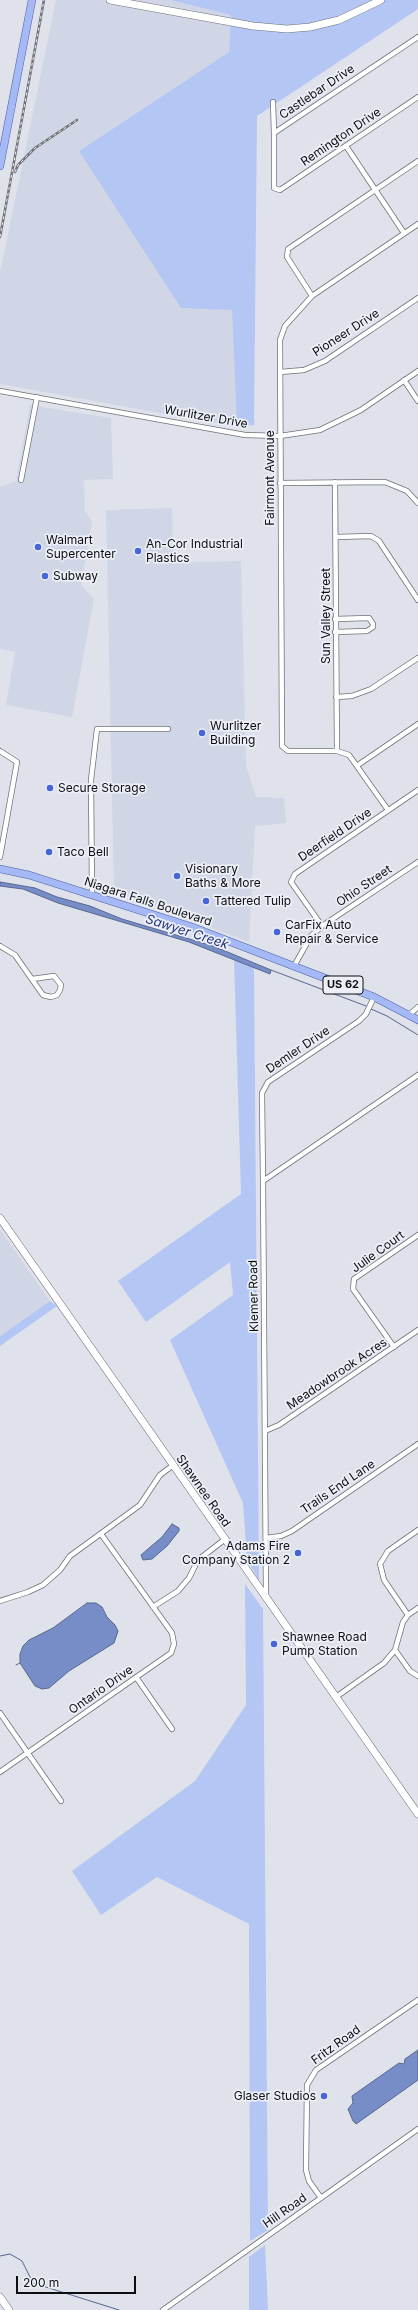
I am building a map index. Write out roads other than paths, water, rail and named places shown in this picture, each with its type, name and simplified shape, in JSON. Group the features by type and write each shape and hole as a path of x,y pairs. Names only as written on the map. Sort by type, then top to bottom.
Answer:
{"main road":[{"path":"0,166 32,0"},
{"path":"110,0 253,26 287,28 310,27 339,20 381,0"},
{"name":"Niagara Falls Boulevard","path":"0,869 92,895 192,927 374,997 410,1014 418,1020"},
{"name":"Shawnee Road","path":"0,1218 172,1466 418,1814"},
{"path":"0,2297 9,2310"}],"street":[{"name":"Castlebar Drive","path":"274,188 274,133 418,37"},
{"name":"Remington Drive","path":"274,188 280,190 418,97"},
{"path":"273,102 274,133"},
{"path":"346,146 404,233"},
{"path":"312,296 287,257 288,249 418,160"},
{"name":"Fairmont Avenue","path":"388,810 349,754 337,751 288,751 282,746 280,340 284,326 312,296 418,224"},
{"name":"Pioneer Drive","path":"280,372 304,370 325,361 418,298"},
{"name":"Wurlitzer Drive","path":"0,390 245,435 280,436 320,430 361,410 418,371"},
{"path":"404,380 418,400"},
{"path":"21,480 37,397"},
{"name":"Sun Valley Street","path":"335,482 337,751"},
{"path":"280,484 385,482 407,491 418,503"},
{"path":"336,537 371,536 379,541 418,600"},
{"path":"335,619 369,618 373,624 373,627 367,630 335,632"},
{"path":"336,697 352,696 371,689 418,658"},
{"path":"358,765 418,724"},
{"path":"92,895 91,780 97,729 168,729"},
{"path":"0,751 17,762 0,858"},
{"name":"Deerfield Drive","path":"322,926 291,882 295,874 418,790"},
{"name":"Ohio Street","path":"294,966 311,936 322,926 418,862"},
{"path":"0,946 15,955 43,995 51,997 57,995 60,990 61,985 54,976 32,979"},
{"name":"Demler Drive","path":"263,1181 262,1093 268,1082 359,1021 366,1014 374,997"},
{"path":"410,1014 418,1006"},
{"path":"263,1181 418,1075"},
{"name":"Klemer Road","path":"263,1181 266,1598"},
{"name":"Julie Court","path":"394,1347 353,1289 354,1279 418,1235"},
{"name":"Meadowbrook Acres","path":"265,1431 279,1425 418,1330"},
{"name":"Trails End Lane","path":"266,1538 281,1536 292,1531 418,1444"},
{"path":"0,1601 28,1592 43,1585 60,1570 70,1556 140,1505 160,1475 172,1466"},
{"path":"408,1615 384,1580 380,1564 388,1551 418,1530"},
{"name":"Ontario Drive","path":"0,1772 171,1653 174,1644 172,1633 101,1534"},
{"path":"153,1607 178,1591 189,1578 198,1560 224,1540"},
{"path":"336,1697 384,1663 395,1650 403,1622 408,1615 418,1608"},
{"path":"395,1650 410,1671 418,1676"},
{"path":"136,1677 172,1729"},
{"path":"0,1713 61,1801"},
{"name":"Fritz Road","path":"321,2198 309,2181 306,2170 306,2085 316,2070 418,2000"},
{"name":"Hill Road","path":"163,2310 418,2129"}],"waterway":[{"name":"Sawyer Creek","path":"271,970 366,1006"},
{"name":"Sawyer Creek","path":"371,1009 387,1016 418,1035"},
{"path":"16,1665 20,1663"},
{"path":"0,2256 10,2254 22,2261 33,2283 119,2310"}],"railway":[{"path":"0,237 44,0"},
{"path":"15,172 18,165 35,148 77,120"}],"place":[{"name":"Walmart Supercenter","path":"38,547"},
{"name":"An-Cor Industrial Plastics","path":"138,551"},
{"name":"Subway","path":"45,576"},
{"name":"Wurlitzer Building","path":"202,733"},
{"name":"Secure Storage","path":"50,788"},
{"name":"Taco Bell","path":"49,852"},
{"name":"Visionary Baths & More","path":"177,876"},
{"name":"Tattered Tulip","path":"206,901"},
{"name":"CarFix Auto Repair & Service","path":"277,932"},
{"name":"Adams Fire Company Station 2","path":"298,1553"},
{"name":"Shawnee Road Pump Station","path":"274,1644"},
{"name":"Glaser Studios","path":"324,2096"}]}
